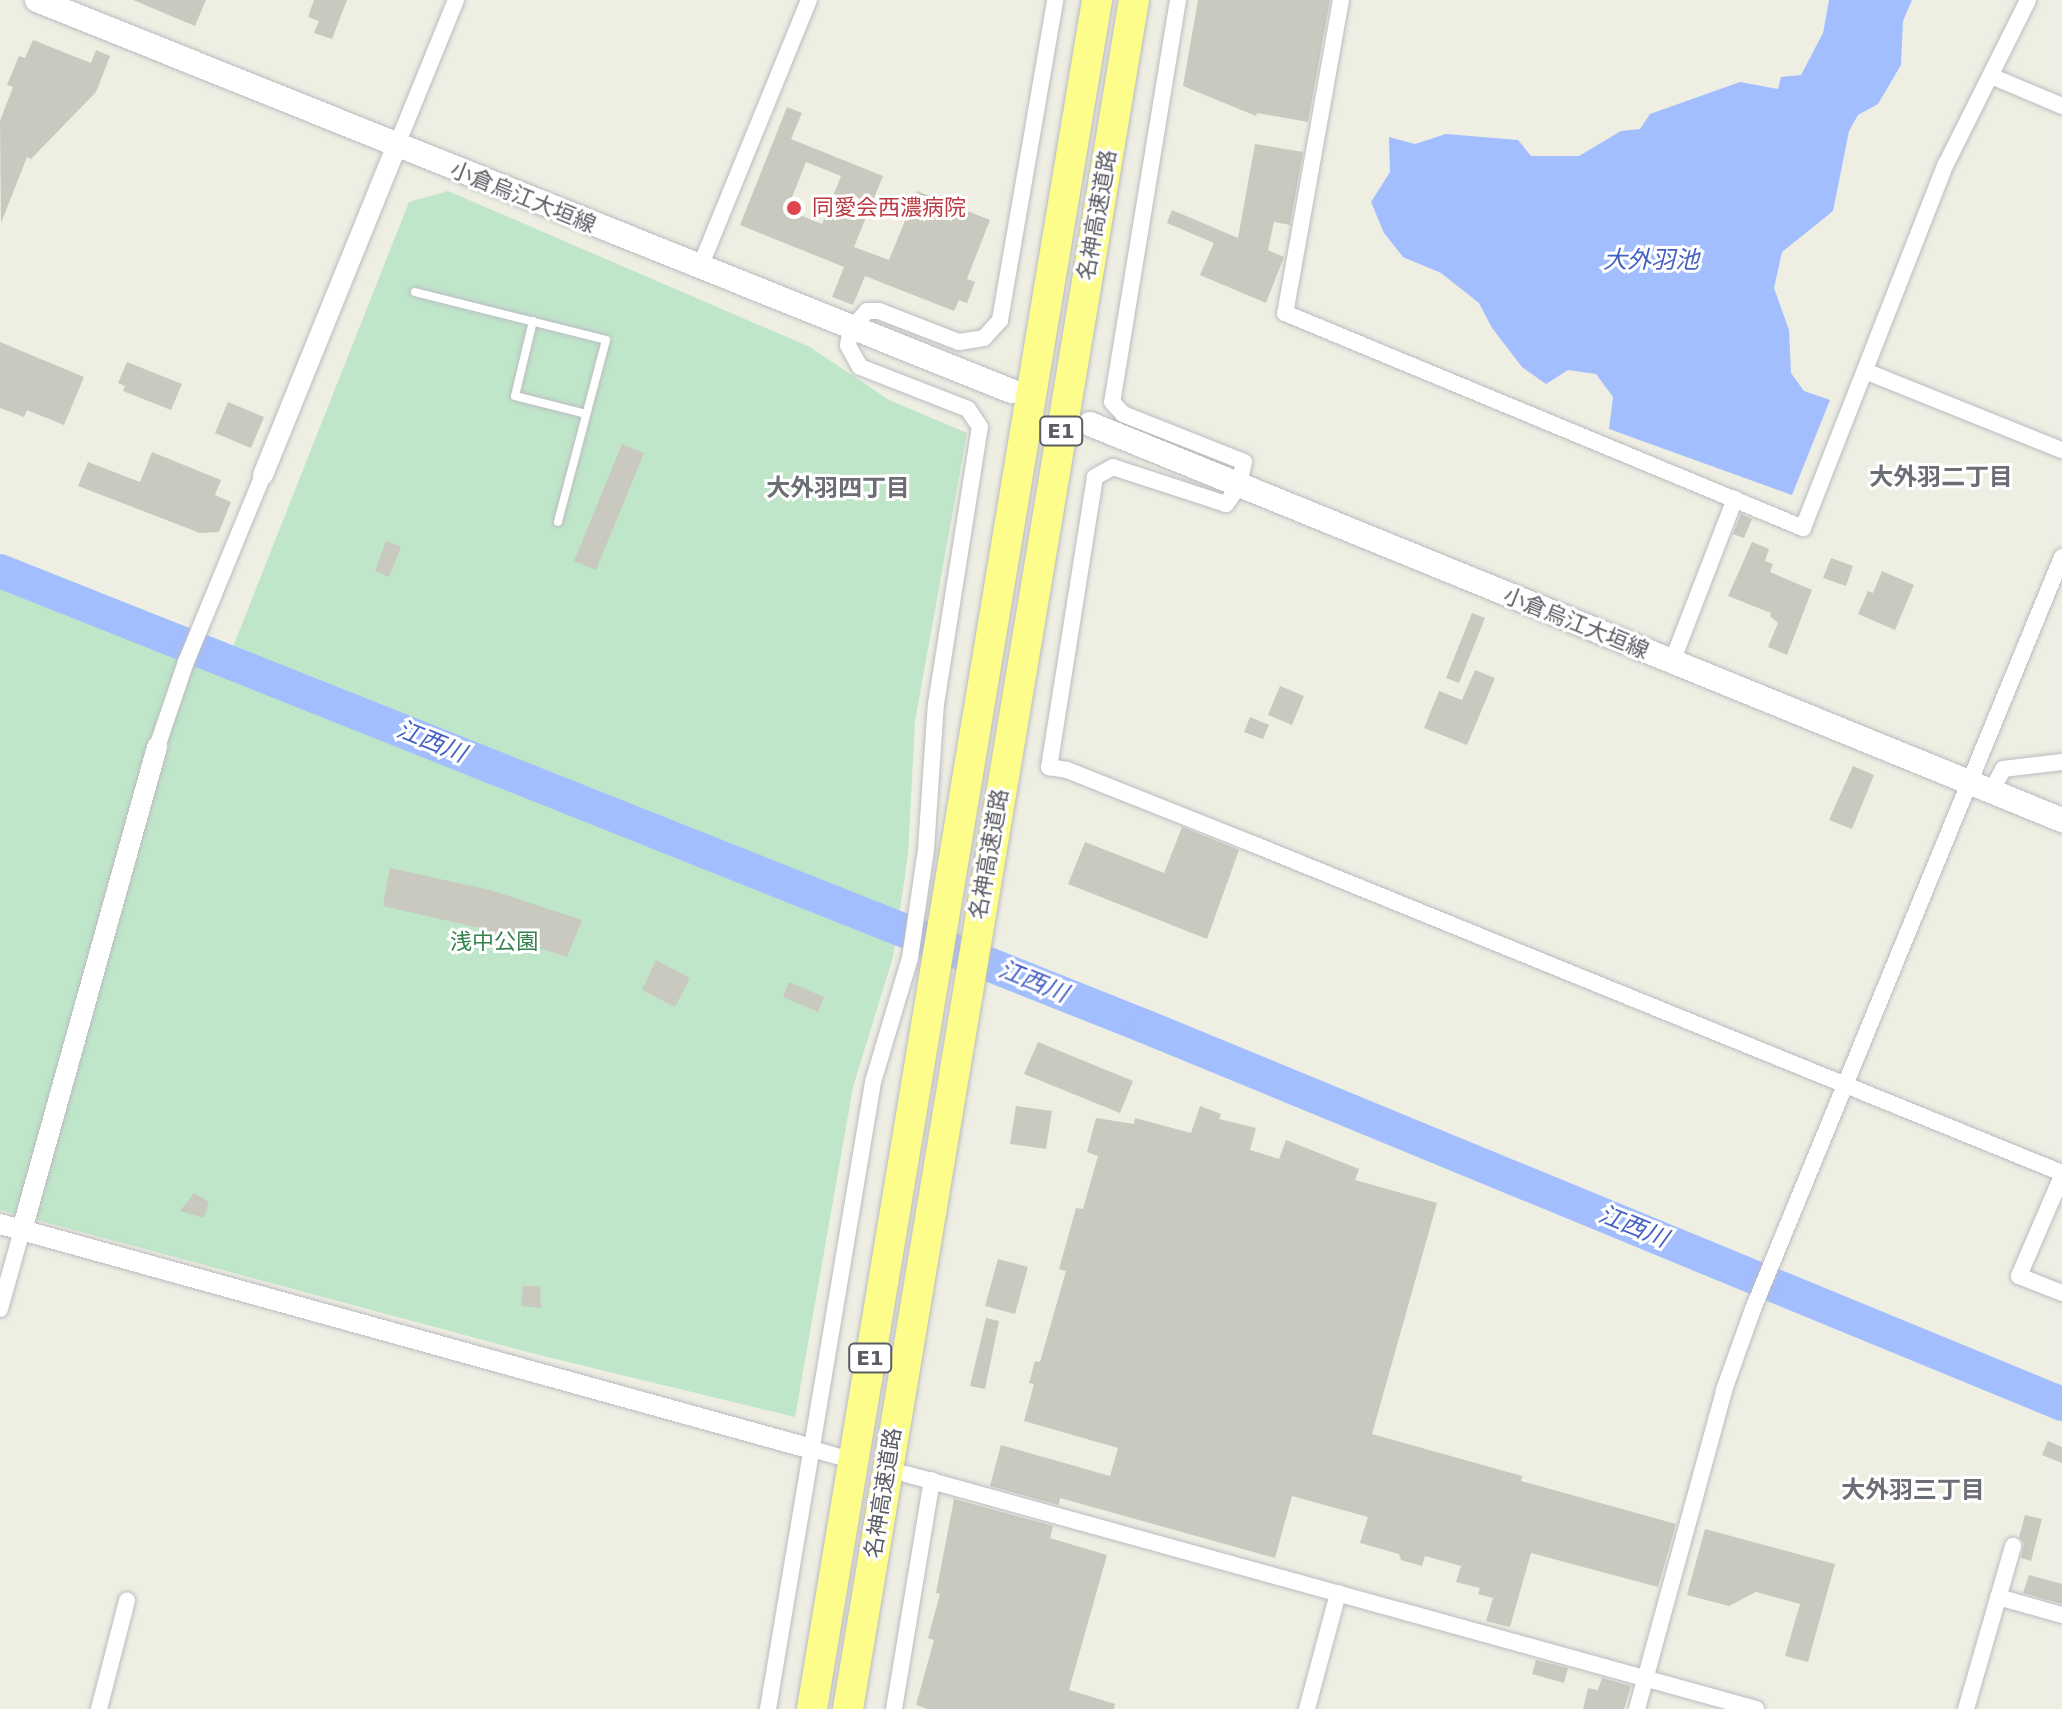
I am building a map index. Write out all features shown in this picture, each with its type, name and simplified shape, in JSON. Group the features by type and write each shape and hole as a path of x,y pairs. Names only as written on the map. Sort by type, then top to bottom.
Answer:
{"highway":[{"name":"名神高速道路","path":"812,1709 928,1007 940,850 1097,0"},
{"name":"名神高速道路","path":"848,1709 963,1007 1134,0"}],"main road":[{"name":"小倉烏江大垣線","path":"37,0 396,147 1011,391"},
{"name":"小倉烏江大垣線","path":"1090,424 1238,487 2062,820"}],"street":[{"path":"0,1309 157,747 186,662 456,0"},
{"path":"700,267 809,0"},
{"path":"768,1709 873,1082 940,850 936,704 980,427 968,409 860,367 848,345 851,329 867,311 879,311 959,342 984,338 1000,320 1055,0"},
{"path":"1178,0 1112,402 1123,414 1244,462 1238,487 1226,504 1113,467 1095,477 1049,767 1067,770 1239,838 2062,1175 2019,1276 2062,1293"},
{"path":"1341,0 1285,313 1803,528 1946,164 2028,0"},
{"path":"1991,76 2062,106"},
{"path":"1865,371 2062,450"},
{"path":"1672,662 1735,499"},
{"path":"1637,1709 1724,1390 1778,1240 1843,1085 1981,788 2062,557"},
{"path":"1981,788 2003,769 2062,762"},
{"path":"0,1224 837,1456"},
{"path":"906,1474 1756,1709"},
{"path":"894,1709 932,1480"},
{"path":"1966,1709 2013,1546"},
{"path":"1307,1709 1338,1593"},
{"path":"1998,1597 2062,1615"},
{"path":"99,1709 127,1601"}],"lane":[{"path":"415,292 606,340 558,522"},
{"path":"533,321 515,396 586,414"}],"green space":[{"name":"浅中公園","path":"448,191 810,347 889,400 967,433 915,721 908,855 893,957 853,1087 795,1417 531,1353 0,1210 0,571 227,662 409,202"}],"water":[{"name":"大外羽池","path":"1829,0 1912,0 1903,21 1901,65 1878,104 1858,115 1849,131 1833,211 1782,252 1774,288 1789,330 1791,373 1804,391 1830,400 1792,495 1609,429 1613,397 1596,374 1568,370 1546,384 1522,367 1492,328 1479,303 1441,273 1403,257 1384,233 1371,202 1390,172 1389,137 1415,144 1446,134 1518,140 1531,156 1579,156 1621,131 1640,129 1650,114 1740,82 1778,89 1781,77 1801,75 1823,33"}],"building":[{"path":"133,0 206,0 195,26"},
{"path":"314,0 347,0 332,39 314,33 319,21 308,17"},
{"path":"1198,0 1330,0 1308,122 1257,113 1256,116 1183,86"},
{"path":"33,40 91,63 96,50 110,56 96,92 31,159 27,157 1,223 0,121 13,87 7,85 19,56 25,58"},
{"path":"787,107 802,113 791,139 883,176 854,247 889,260 917,191 990,220 967,279 975,282 967,303 959,300 954,311 865,276 853,305 832,297 844,267 740,225","holes":["806,162 841,176 822,224 787,210"]},
{"path":"1255,144 1303,152 1290,225 1274,222 1268,250 1284,257 1266,303 1200,275 1214,243 1167,223 1172,210 1238,238"},
{"path":"0,342 84,377 64,425 27,410 24,417 0,408"},
{"path":"127,362 182,384 171,410 123,391 125,386 118,383"},
{"path":"228,402 264,417 251,448 215,433"},
{"path":"622,444 644,453 596,570 574,561"},
{"path":"152,452 221,480 215,495 231,502 219,532 200,533 78,486 88,462 140,482"},
{"path":"1741,514 1752,519 1744,538 1733,534"},
{"path":"386,541 401,547 389,577 375,571"},
{"path":"1752,542 1769,549 1765,561 1773,564 1770,572 1812,590 1787,655 1768,647 1778,623 1770,616 1771,613 1728,596"},
{"path":"1831,558 1853,566 1846,586 1823,578"},
{"path":"1882,571 1914,585 1895,630 1858,614 1868,591 1873,593"},
{"path":"1472,613 1485,618 1459,683 1446,678"},
{"path":"1475,670 1495,678 1467,745 1424,728 1439,691 1462,700"},
{"path":"1280,686 1304,696 1292,725 1268,715"},
{"path":"1250,717 1269,725 1263,739 1244,732"},
{"path":"1853,766 1874,775 1852,829 1829,820"},
{"path":"1182,827 1239,850 1207,939 1068,884 1085,842 1164,873"},
{"path":"390,868 490,890 582,920 567,957 479,928 383,906"},
{"path":"656,960 690,978 675,1007 642,990"},
{"path":"789,982 824,997 818,1012 783,997"},
{"path":"1038,1042 1133,1081 1120,1113 1024,1074"},
{"path":"1016,1106 1052,1111 1046,1149 1010,1144"},
{"path":"1200,1106 1221,1114 1219,1119 1256,1128 1250,1150 1279,1159 1286,1140 1359,1169 1355,1180 1437,1203 1372,1434 1522,1476 1521,1481 1676,1524 1658,1587 1531,1553 1510,1627 1486,1621 1493,1598 1478,1594 1480,1588 1456,1582 1461,1566 1425,1556 1422,1566 1401,1560 1399,1554 1360,1543 1368,1517 1292,1496 1275,1558 1060,1498 1059,1505 990,1486 1001,1445 1110,1476 1118,1448 1024,1421 1034,1384 1029,1383 1035,1361 1040,1362 1066,1271 1059,1269 1076,1208 1083,1209 1098,1156 1087,1152 1096,1118 1134,1124 1135,1118 1191,1133"},
{"path":"194,1193 209,1202 204,1218 180,1211"},
{"path":"998,1259 1028,1267 1015,1314 985,1306"},
{"path":"523,1286 540,1286 541,1308 521,1306"},
{"path":"986,1318 999,1321 985,1389 970,1386"},
{"path":"2048,1441 2062,1447 2062,1463 2042,1455"},
{"path":"954,1499 1053,1526 1050,1538 1107,1555 1069,1690 1115,1704 1114,1709 928,1709 916,1705 934,1640 928,1638 940,1594 936,1593"},
{"path":"2025,1515 2042,1519 2031,1561 2021,1558 2024,1544 2019,1537"},
{"path":"1705,1529 1835,1564 1808,1662 1785,1656 1800,1604 1756,1592 1729,1606 1687,1595"},
{"path":"2029,1575 2062,1584 2062,1604 2023,1593"},
{"path":"1536,1660 1568,1668 1564,1683 1532,1674"},
{"path":"1602,1678 1631,1686 1624,1709 1583,1709 1588,1688 1598,1690"}],"waterway":[{"name":"江西川","path":"0,571 1144,1026 2062,1404"}],"place":[{"name":"同愛会西濃病院","path":"794,208"}],"district":[{"name":"大外羽二丁目","path":"1941,478"},
{"name":"大外羽四丁目","path":"838,489"},
{"name":"大外羽三丁目","path":"1913,1491"}]}
